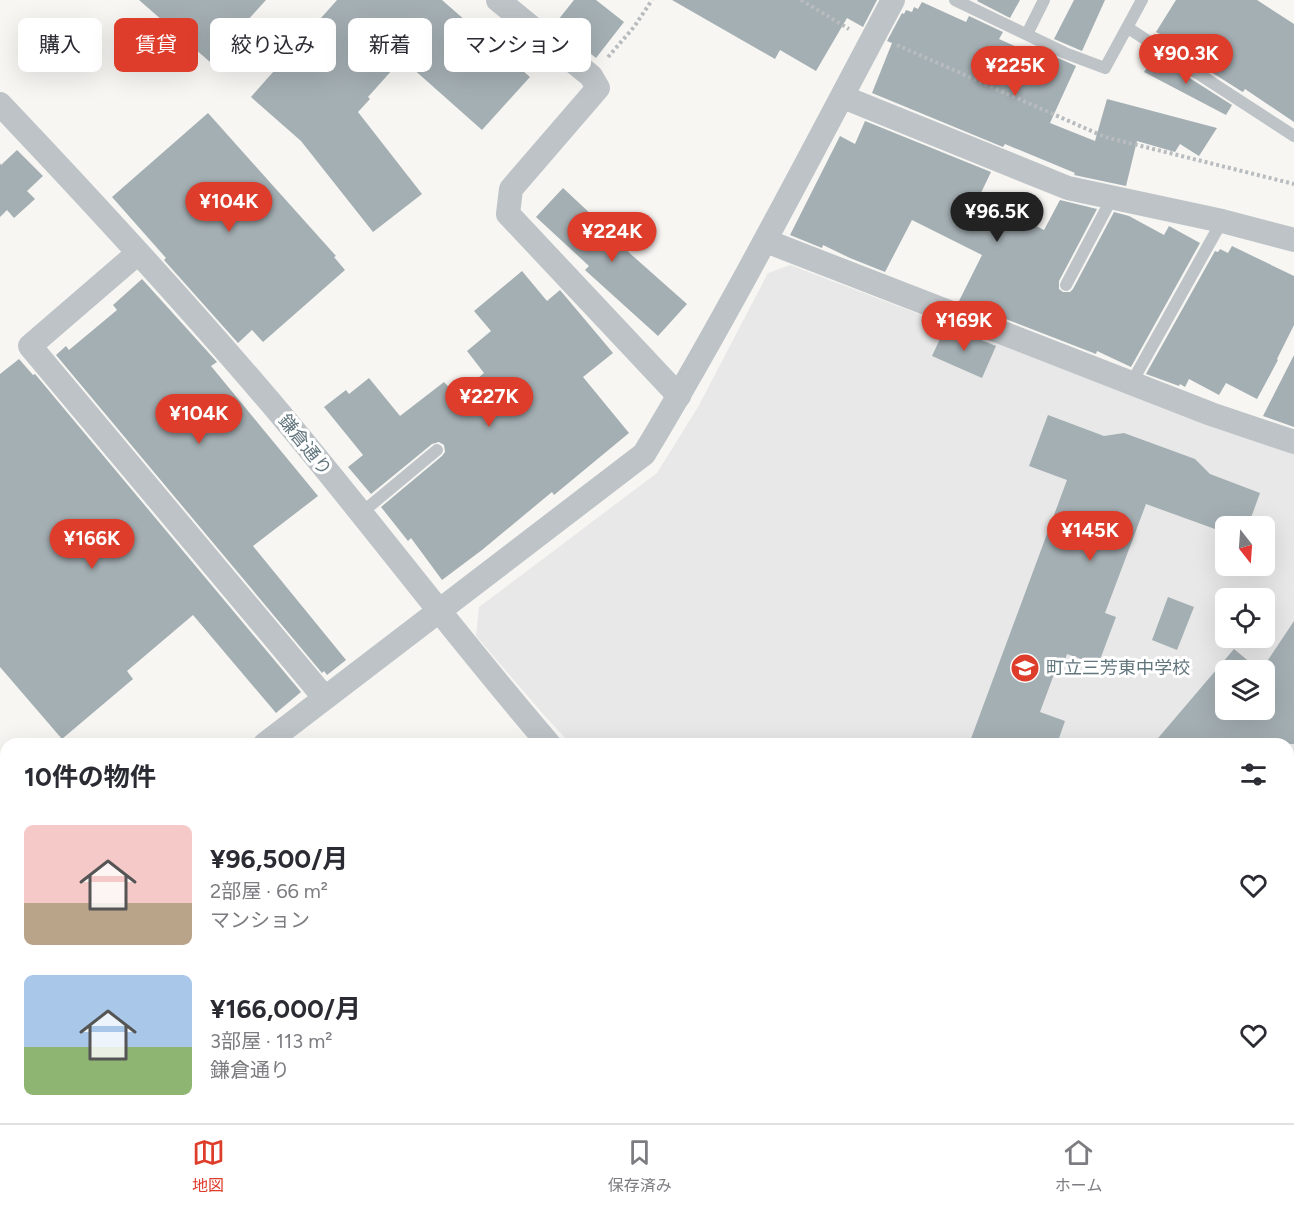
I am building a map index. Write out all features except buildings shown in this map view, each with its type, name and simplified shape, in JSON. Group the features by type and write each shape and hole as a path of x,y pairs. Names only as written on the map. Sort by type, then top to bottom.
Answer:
{"street":[{"path":"498,0 591,76 598,88 511,189 508,214 679,396"},
{"path":"273,738 644,454 766,241 894,0"},
{"path":"843,97 1068,188 1222,221 1294,240"},
{"name":"鎌倉通り","path":"0,104 74,181 272,404 439,612 544,738"},
{"path":"766,241 1211,414 1294,442"},
{"path":"138,253 30,346 324,697"}],"lane":[{"path":"955,0 1065,53 1106,68 1142,0"},
{"path":"1027,34 1044,0"},
{"path":"1128,28 1294,136"},
{"path":"1066,285 1112,198"},
{"path":"1132,382 1222,221"},
{"path":"360,514 438,450"}],"path":[{"path":"591,76 634,27 652,0"},
{"path":"801,0 873,39 1105,137 1294,184"}],"shaded area":[{"path":"790,265 1087,378 1294,453 1294,738 565,738 476,636 479,607 657,473 698,407 768,273"}],"place":[{"name":"町立三芳東中学校","path":"1025,668"}]}
